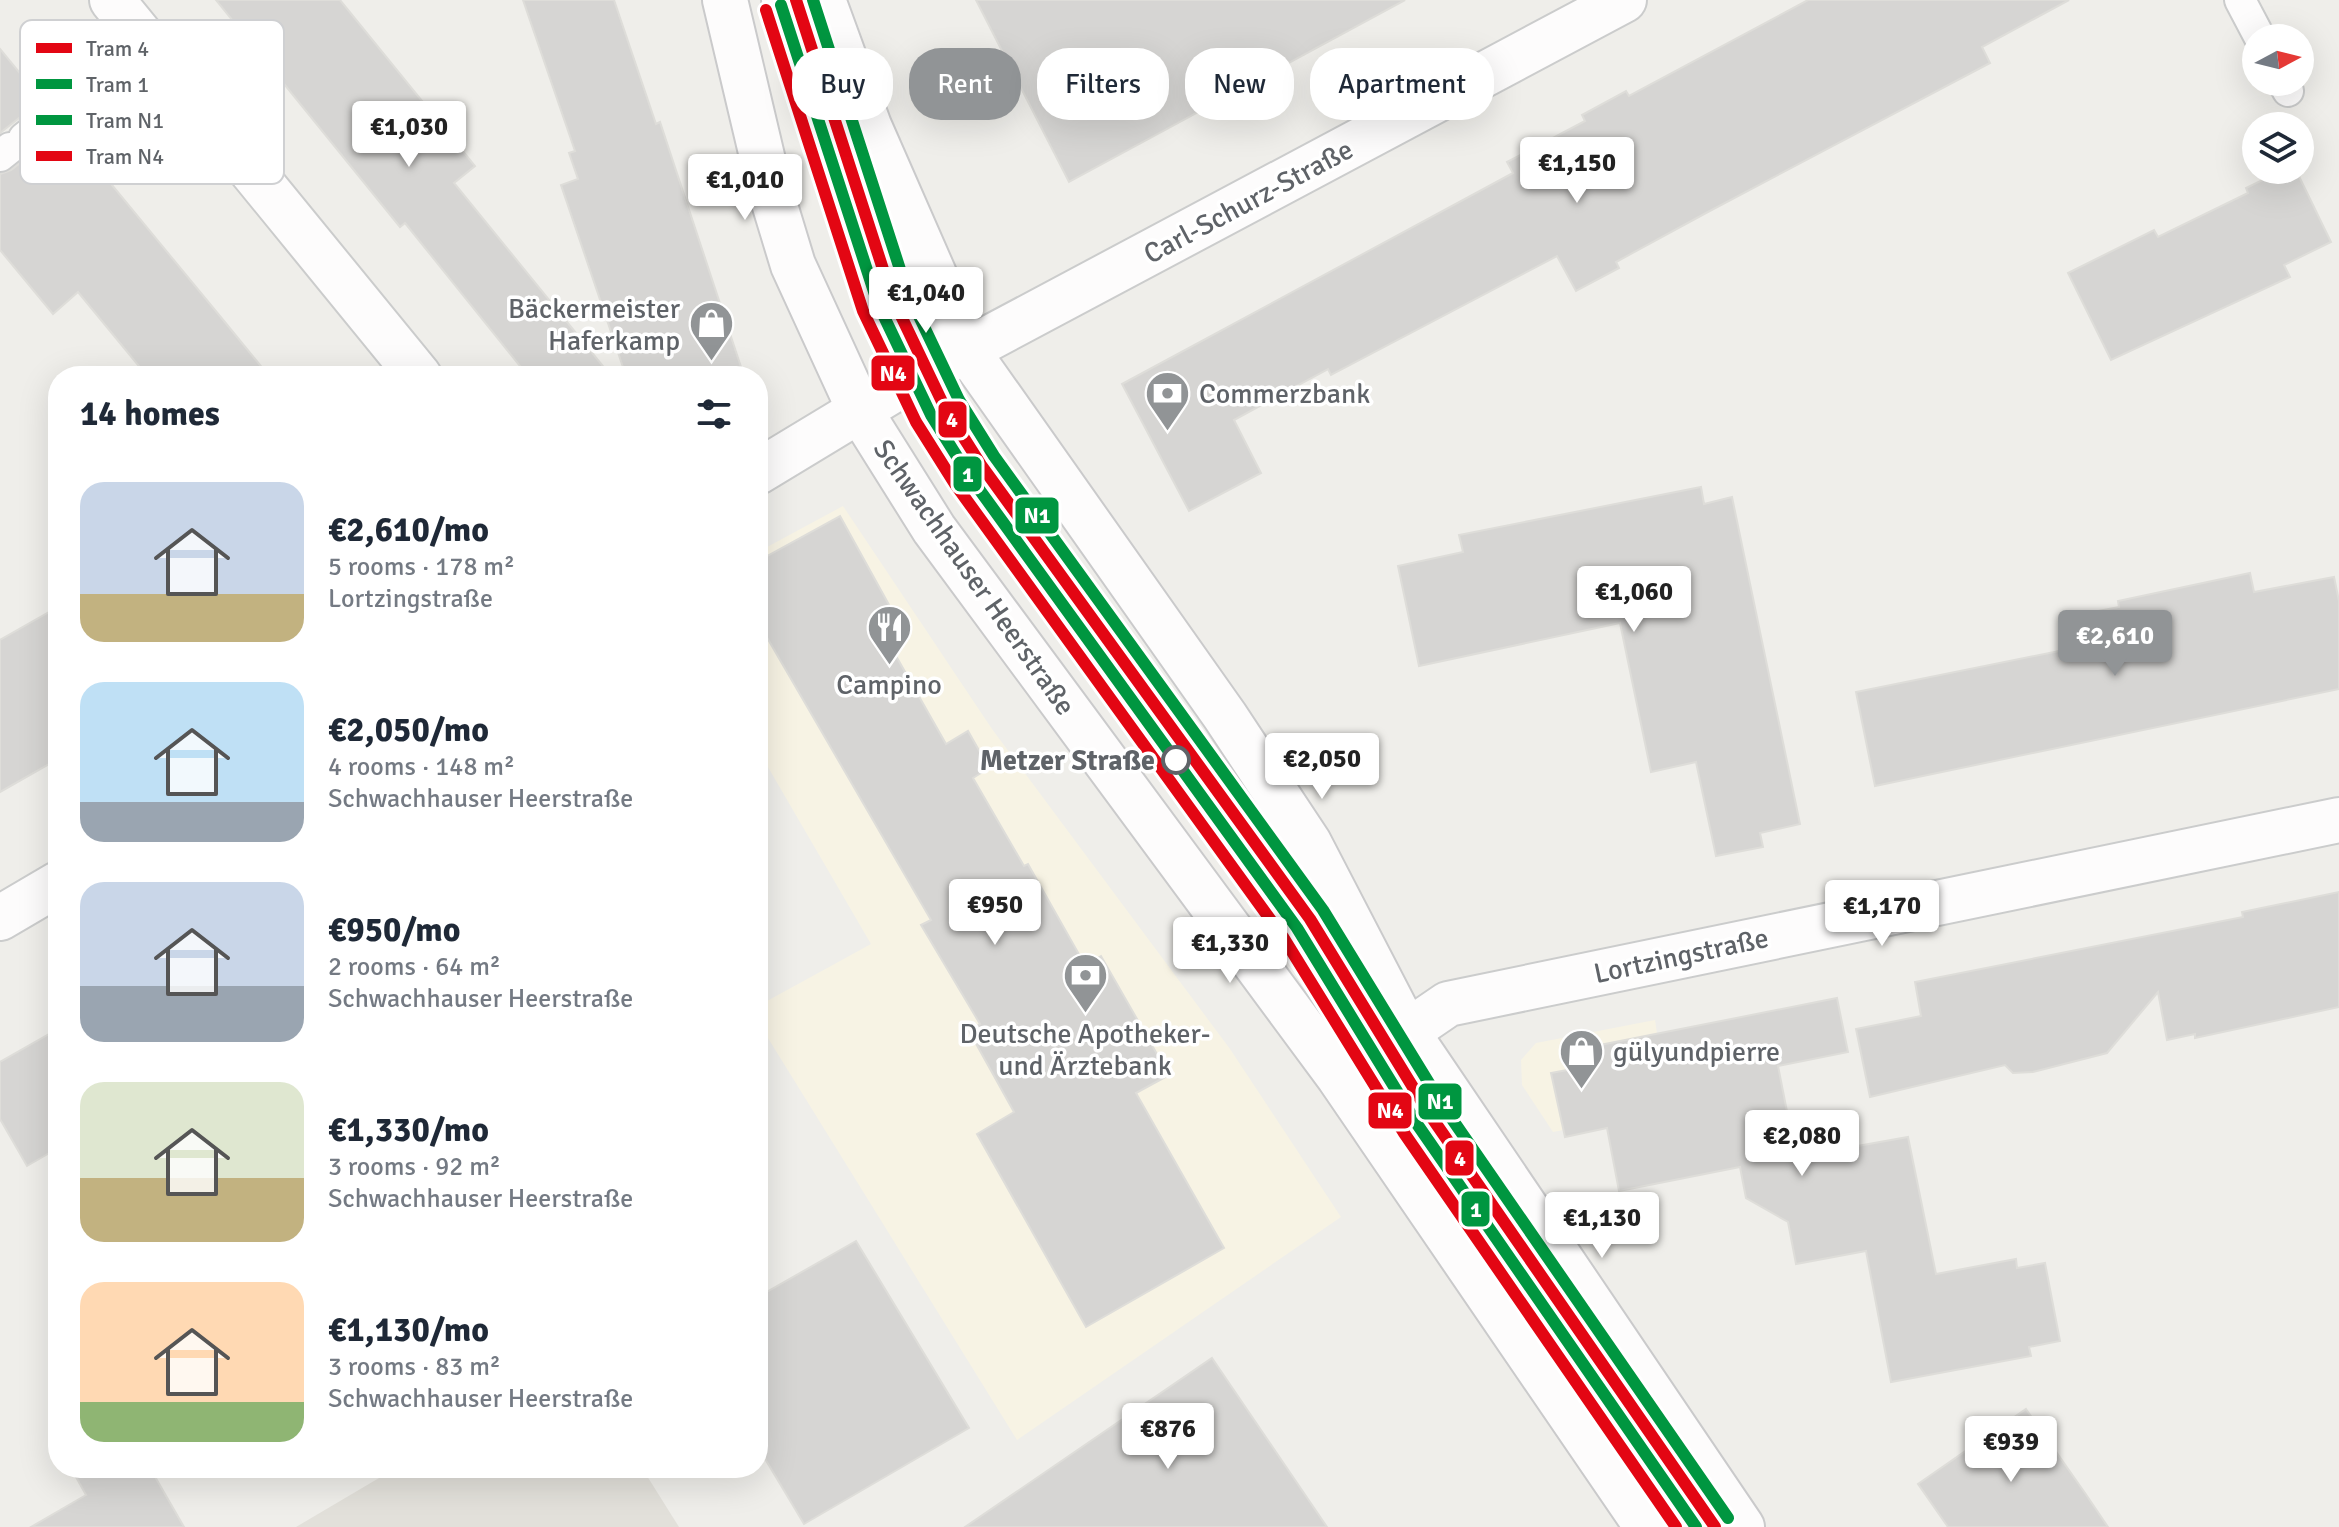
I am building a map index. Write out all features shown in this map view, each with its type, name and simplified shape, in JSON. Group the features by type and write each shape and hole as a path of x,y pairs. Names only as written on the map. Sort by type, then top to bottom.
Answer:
{"main road":[{"path":"112,0 128,20"},
{"name":"Schwachhauser Heerstraße","path":"725,0 769,186 793,265 860,411 934,529 1339,1077 1647,1527"},
{"path":"823,0 869,126 968,352 1225,716 1309,843 1407,1032 1742,1527"},
{"name":"Carl-Schurz-Straße","path":"914,379 1624,0"},
{"path":"262,184 411,366"},
{"path":"768,466 914,379"},
{"name":"Lortzingstraße","path":"1407,1032 1448,1004 2339,820"},
{"path":"0,918 48,890"}],"lane":[{"path":"777,0 884,316 942,430 1298,927 1419,1121 1701,1527"},
{"path":"2240,0 2253,24"}],"shaded area":[{"path":"843,506 992,729 1230,1049 1341,1217 1017,1440 768,1038 768,1001 871,944 768,767 768,547"},
{"path":"1655,1020 1669,1110 1553,1132 1522,1085 1521,1060 1536,1043"},
{"path":"379,1478 648,1478 679,1527 296,1527"}],"building":[{"path":"216,0 340,0 475,166 454,183 603,366 520,366 405,223 400,227 284,84 284,20 232,20"},
{"path":"523,0 614,0 656,124 660,122 741,366 623,366 561,185 578,179 569,153 575,151"},
{"path":"976,0 1405,0 1316,48 1310,48 1310,51 1294,60 1294,48 1185,48 1185,119 1069,182 1037,120 1169,120 1169,48 1037,48 1037,119 1021,88 1021,48 1001,48"},
{"path":"1808,0 2069,0 1982,47 1990,63 1616,262 1619,268 1576,291 1557,256 1331,375 1328,369 1234,420 1261,473 1189,511 1122,384 1513,173 1507,162 1585,121 1582,115 1626,91 1629,96"},
{"path":"0,49 20,73 20,117 0,133"},
{"path":"20,163 20,184 111,184 261,366 139,366 78,292 53,314 0,250 0,174"},
{"path":"2254,184 2303,184 2331,242 2284,265 2290,277 2111,360 2068,273 2154,230 2158,237 2248,193 2246,188"},
{"path":"1701,487 1704,504 1732,497 1800,824 1760,833 1763,847 1716,856 1696,762 1651,772 1620,623 1419,666 1398,566 1463,552 1459,535"},
{"path":"840,516 899,623 883,633 946,744 968,731 989,768 973,778 1024,866 1028,864 1085,965 1101,956 1169,1075 1136,1093 1224,1248 1086,1327 977,1134 1014,1112 969,1031 980,1024 921,925 931,920 768,639 768,556"},
{"path":"2250,573 2254,592 2334,577 2339,601 2339,689 1875,786 1856,692 2074,648 2067,617 2119,607 2118,601"},
{"path":"48,613 48,765 0,792 0,640"},
{"path":"2339,892 2339,1007 2195,1038 2195,1034 2167,1040 2158,992 2107,1053 2033,1072 2013,1073 2005,1065 1870,1097 1856,1029 1921,1016 1915,982 2243,917 2242,912"},
{"path":"1837,998 1848,1052 1778,1066 1796,1157 1908,1137 1936,1274 2016,1259 2017,1268 2045,1263 2060,1341 2029,1347 2031,1356 1891,1382 1866,1251 1796,1264 1788,1222 1746,1198 1740,1167 1619,1191 1607,1128 1565,1137 1551,1073 1567,1070 1580,1049"},
{"path":"48,1035 48,1154 27,1166 0,1119 0,1062"},
{"path":"856,1241 969,1428 804,1524 768,1464 768,1291"},
{"path":"1212,1358 1327,1527 965,1527"},
{"path":"2026,1409 2108,1527 1948,1527 1918,1484"},
{"path":"77,1478 156,1478 184,1527 31,1527 86,1495"}],"tram line":[{"name":"4","path":"796,0 892,297 945,408 981,465 1310,919 1430,1115 1715,1527"},
{"name":"N1","path":"813,0 907,291 959,400 994,456 1323,910 1443,1106 1728,1518"},
{"name":"1","path":"781,5 878,304 931,415 968,474 1297,928 1417,1124 1696,1527"},
{"name":"N4","path":"766,10 863,311 916,422 955,484 1283,937 1404,1133 1676,1527"}],"place":[{"name":"Bäckermeister Haferkamp","path":"711,363"},
{"name":"Commerzbank","path":"1168,432"},
{"name":"Campino","path":"889,666"},
{"name":"Metzer Straße","path":"1176,760"},
{"name":"Deutsche Apotheker- und Ärztebank","path":"1085,1015"},
{"name":"gülyundpierre","path":"1582,1090"}]}
